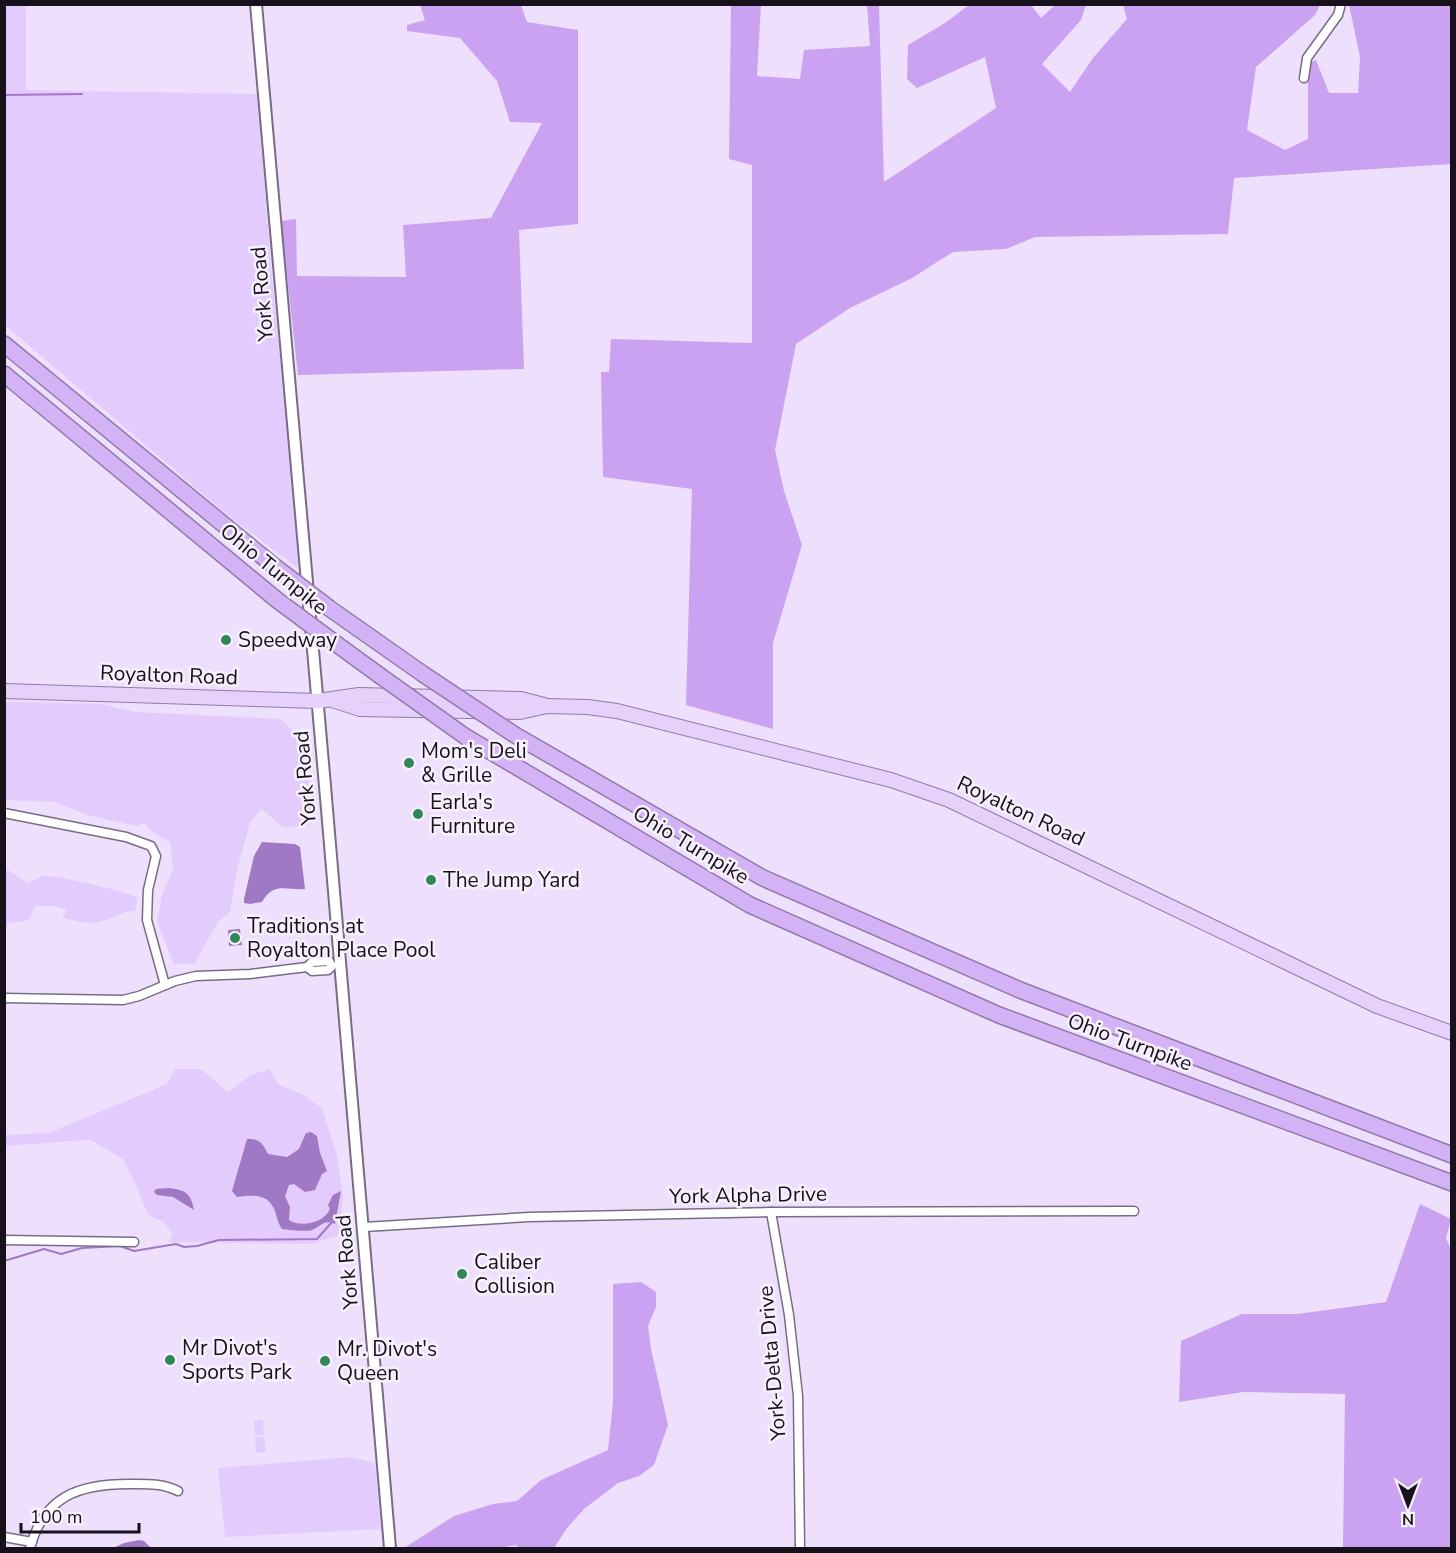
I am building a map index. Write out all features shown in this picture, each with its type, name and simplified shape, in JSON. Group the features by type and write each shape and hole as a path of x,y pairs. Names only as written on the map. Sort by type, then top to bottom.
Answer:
{"highway":[{"name":"Ohio Turnpike","path":"4,344 274,566 329,608 515,735 763,878 1020,990 1452,1155"},
{"name":"Ohio Turnpike","path":"4,374 277,600 466,737 750,904 999,1016 1452,1183"}],"main road":[{"name":"Royalton Road","path":"4,691 325,700 359,695 521,699 546,706 588,707 617,711 779,750 926,791 1071,858 1377,1006 1452,1033"}],"street":[{"name":"York Road","path":"256,4 325,700 336,966 364,1227 390,1548"},
{"path":"1304,78 1307,58 1338,15 1341,4"},
{"path":"4,813 126,837 151,846 156,856 148,890 147,920 165,985"},
{"path":"4,998 123,999 139,996 186,978 206,974 250,975 307,967 312,971 328,970 336,966"},
{"name":"York Alpha Drive","path":"364,1227 518,1217 771,1212 1134,1211"},
{"name":"York-Delta Drive","path":"771,1212 789,1315 798,1394 800,1548"},
{"path":"4,1240 134,1242"},
{"path":"4,1537 31,1545 41,1522 50,1511 59,1502 80,1490 102,1485 158,1484 178,1491"}],"shaded area":[{"path":"4,5 26,5 26,90 258,94 271,267 294,492 299,569 225,513 5,325"},
{"path":"420,5 521,5 527,22 578,30 578,224 519,230 524,369 298,375 281,221 296,219 297,276 406,277 403,225 491,218 542,123 510,122 497,81 460,38 407,31 407,25 425,20"},
{"path":"731,5 761,5 757,76 800,79 804,50 870,46 867,5 879,5 884,182 996,108 985,57 917,88 907,79 908,45 945,23 969,5 1031,5 1041,18 1055,5 1086,5 1081,20 1042,64 1070,92 1093,58 1127,19 1123,5 1320,5 1315,15 1256,67 1247,130 1285,150 1308,139 1308,74 1311,62 1316,60 1329,93 1358,93 1360,57 1349,5 1451,5 1451,164 1234,178 1228,234 1035,237 1006,249 953,252 912,278 850,308 796,344 775,450 784,491 802,545 773,643 773,729 686,705 692,489 603,477 601,372 609,372 611,339 752,343 752,165 729,159"},
{"path":"4,703 101,704 136,712 281,719 294,732 308,780 312,815 308,826 283,827 261,809 250,823 237,870 230,911 218,922 194,964 174,964 157,922 162,895 173,869 170,842 153,832 144,823 136,826 87,815 56,802 5,800"},
{"path":"262,842 295,844 300,847 305,889 276,889 271,891 262,902 244,903 254,856"},
{"path":"5,870 27,883 45,876 52,876 132,895 138,898 135,911 87,923 63,918 67,910 54,906 35,906 29,919 10,922 5,929"},
{"name":"Traditions at Royalton Place Pool","path":"240,929 242,945 229,946 228,930"},
{"path":"174,1069 201,1069 228,1092 251,1075 269,1069 279,1085 300,1093 322,1108 337,1155 343,1197 339,1235 311,1244 169,1242 172,1233 162,1221 148,1215 123,1159 91,1140 5,1146 5,1135 48,1133 168,1083"},
{"path":"311,1132 317,1136 327,1171 322,1174 315,1190 305,1192 294,1184 289,1185 285,1196 290,1207 289,1220 300,1224 318,1221 330,1209 328,1205 333,1195 341,1191 335,1224 325,1223 309,1231 282,1229 268,1201 259,1196 237,1197 232,1191 247,1139 260,1142 268,1154 287,1157 299,1149 306,1133"},
{"path":"169,1188 186,1193 194,1210 173,1197 157,1195 154,1192 156,1189"},
{"path":"1420,1204 1451,1219 1446,1238 1452,1252 1451,1548 1343,1548 1345,1394 1243,1392 1179,1402 1181,1341 1242,1314 1297,1314 1386,1302"},
{"path":"641,1282 656,1292 656,1307 648,1326 668,1425 654,1465 639,1476 618,1483 584,1509 567,1528 554,1548 517,1548 517,1545 499,1548 404,1548 454,1516 493,1504 517,1501 541,1480 608,1450 613,1403 613,1284"},
{"path":"263,1420 264,1435 255,1435 254,1421"},
{"path":"264,1437 266,1452 256,1453 255,1438"},
{"path":"351,1457 375,1463 381,1529 225,1537 218,1468"},
{"path":"144,1541 151,1548 113,1548 124,1543"}],"waterway":[{"path":"4,95 82,94"},
{"path":"4,1261 44,1249 61,1254 82,1248 120,1246 134,1251 176,1244 184,1247 197,1246 219,1240 317,1239 331,1223"}],"place":[{"name":"Speedway","path":"226,640"},
{"name":"Mom's Deli & Grille","path":"409,763"},
{"name":"Earla's Furniture","path":"418,814"},
{"name":"The Jump Yard","path":"431,880"},
{"name":"Traditions at Royalton Place Pool","path":"235,938"},
{"name":"Caliber Collision","path":"462,1274"},
{"name":"Mr Divot's Sports Park","path":"170,1360"},
{"name":"Mr. Divot's Queen","path":"325,1361"}]}
